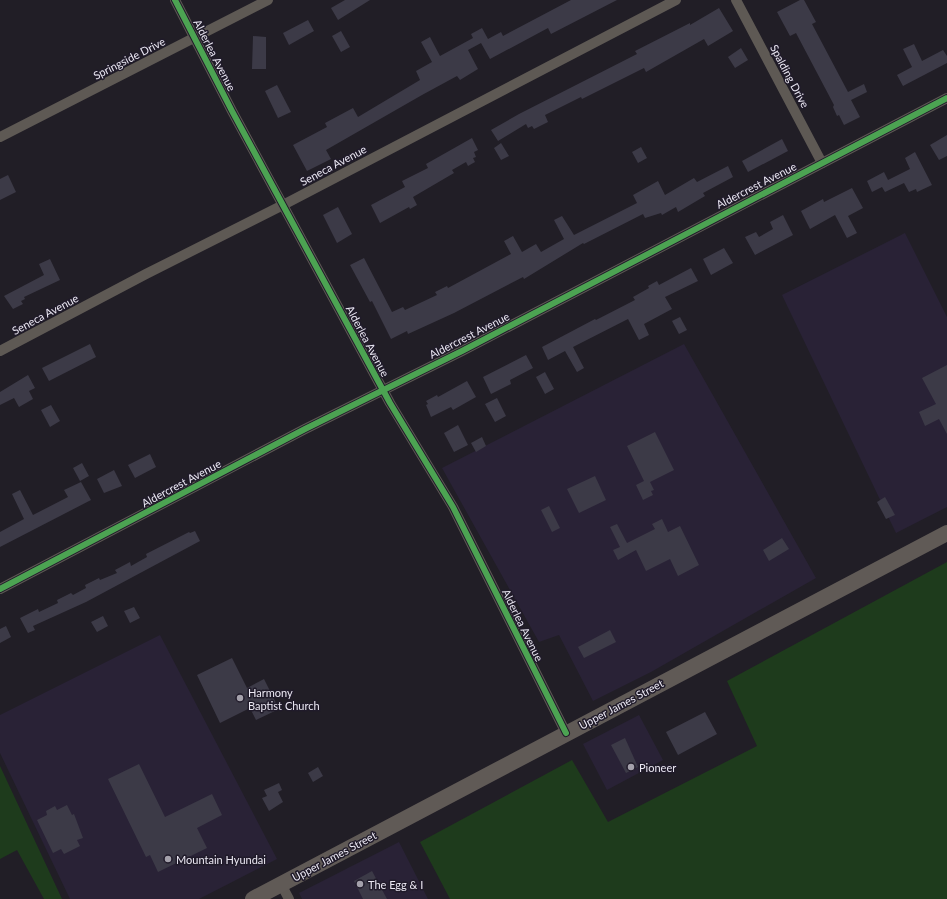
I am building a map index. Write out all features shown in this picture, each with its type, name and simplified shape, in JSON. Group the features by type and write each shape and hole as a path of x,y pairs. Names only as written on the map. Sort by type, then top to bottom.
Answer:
{"main road":[{"name":"Upper James Street","path":"253,899 947,533"}],"street":[{"name":"Alderlea Avenue","path":"175,0 383,390 453,507 566,733"},
{"name":"Springside Drive","path":"0,137 268,0"},
{"name":"Seneca Avenue","path":"0,351 676,0"},
{"name":"Spalding Drive","path":"736,0 822,163"},
{"name":"Aldercrest Avenue","path":"0,589 305,429 947,98"},
{"path":"281,884 289,899"}],"shaded area":[{"path":"905,233 947,317 947,507 896,533 782,295"},
{"path":"684,344 816,578 651,672 593,701 559,635 539,642 442,468"},
{"path":"160,635 277,859 199,899 70,899 0,753 0,715"},
{"path":"639,715 663,760 607,790 583,744"},
{"path":"399,842 428,899 302,899 299,893"}],"green space":[{"path":"947,562 947,899 450,899 420,842 572,760 608,822 757,746 727,681"},
{"path":"0,766 62,899 44,899 17,850 0,859"}],"building":[{"path":"345,0 370,0 338,20 331,8"},
{"path":"571,0 617,0 551,34 548,28 490,59 481,43 468,50 478,69 460,80 457,76 326,150 331,159 307,171 293,145 327,127 325,123 353,108 358,117 420,80 416,71 432,62 421,42 430,37 440,56 473,38 471,34 482,28 488,39 501,32 503,36"},
{"path":"800,0 804,0 816,22 812,24 848,92 864,84 867,92 851,100 860,117 844,125 839,115 837,116 833,107 834,105 796,33 790,36 777,12"},
{"path":"719,8 733,31 708,46 704,39 646,72 644,68 582,99 581,97 545,115 548,122 534,129 532,126 528,128 526,124 498,141 491,130 519,114 637,54 635,51 690,23 690,25"},
{"path":"308,20 314,31 289,45 283,33"},
{"path":"341,31 350,47 341,52 332,36"},
{"path":"253,36 266,37 266,69 252,69"},
{"path":"914,44 922,61 943,50 947,56 947,63 903,86 897,75 912,67 903,49"},
{"path":"741,48 748,60 735,68 728,57"},
{"path":"277,85 291,112 278,118 265,91"},
{"path":"947,135 947,156 939,160 930,145"},
{"path":"472,138 478,150 474,152 476,157 473,158 475,162 468,166 466,162 452,170 454,173 413,197 417,205 410,209 409,207 380,223 371,205 405,187 402,181 428,168 426,164"},
{"path":"782,139 788,151 748,172 742,161"},
{"path":"501,143 509,156 501,160 494,148"},
{"path":"641,147 647,158 638,163 632,152"},
{"path":"915,152 932,185 917,192 916,189 909,192 904,183 885,192 882,187 872,192 867,181 884,172 888,180 910,169 905,158"},
{"path":"728,166 733,177 703,193 705,196 678,212 676,207 662,215 661,213 645,218 643,214 584,244 583,243 524,279 523,277 454,313 408,334 407,331 391,339 372,301 370,302 350,265 364,258 392,312 403,307 405,310 437,295 435,292 447,286 448,288 511,254 504,241 513,236 522,252 536,244 541,252 564,239 554,220 562,216 574,235 637,203 633,195 658,181 665,195 694,178 697,182"},
{"path":"8,175 16,192 0,200 0,179"},
{"path":"852,188 863,208 848,216 857,233 847,238 835,215 810,229 801,211 823,199 824,202"},
{"path":"338,207 352,234 337,243 323,215"},
{"path":"783,215 793,235 755,255 745,237 756,232 759,237 773,229 770,222"},
{"path":"724,248 733,263 711,275 703,259"},
{"path":"50,259 60,280 24,297 25,299 21,301 23,304 13,309 4,296 44,275 39,264"},
{"path":"691,268 698,281 665,297 672,309 644,324 649,335 639,340 628,319 573,347 584,368 577,372 565,351 548,360 542,347 635,300 633,297 649,288 648,286 657,281 659,285"},
{"path":"680,317 687,330 679,334 672,321"},
{"path":"90,344 96,357 49,381 42,368"},
{"path":"526,355 533,368 510,380 511,384 491,394 483,377"},
{"path":"947,365 947,434 939,419 925,426 919,412 936,404 922,378"},
{"path":"545,372 554,389 545,394 536,377"},
{"path":"28,375 35,388 29,391 33,399 19,407 14,398 0,405 0,392"},
{"path":"467,381 476,397 453,410 451,407 431,417 426,401 437,395 438,397"},
{"path":"497,398 506,416 495,422 485,404"},
{"path":"51,405 60,421 50,427 41,410"},
{"path":"458,425 468,445 454,452 444,433"},
{"path":"655,432 674,470 650,482 654,490 651,491 653,495 643,500 636,485 644,481 627,446"},
{"path":"482,437 486,446 476,452 471,443"},
{"path":"150,454 156,467 135,478 128,465"},
{"path":"82,463 89,476 80,481 73,468"},
{"path":"114,470 122,486 104,493 97,479"},
{"path":"595,476 606,500 579,513 567,489"},
{"path":"81,482 91,500 0,547 0,532 24,519 12,494 20,490 33,515 68,497 64,490"},
{"path":"885,497 895,515 886,519 877,502"},
{"path":"549,506 560,528 552,532 541,510"},
{"path":"662,519 668,532 680,526 699,565 678,576 670,559 646,571 636,550 618,560 613,550 620,547 610,527 617,524 627,543 655,529 652,524"},
{"path":"195,531 200,541 86,602 33,626 35,630 28,633 20,618 38,609 39,612 58,603 57,600 71,593 73,595 86,588 85,585 99,578 100,580 117,573 115,570 130,562 131,566 147,557 146,554 189,532"},
{"path":"782,538 789,549 769,561 763,550"},
{"path":"134,607 140,618 130,623 124,611"},
{"path":"103,616 108,626 97,632 91,622"},
{"path":"6,626 11,637 0,643 0,629"},
{"path":"610,630 616,642 584,658 578,647"},
{"name":"Harmony Baptist Church","path":"232,658 247,688 264,679 279,709 256,720 250,708 220,723 197,675"},
{"path":"705,712 717,734 678,755 666,732"},
{"path":"625,738 638,767 626,773 611,745"},
{"path":"139,764 165,817 212,794 222,815 197,828 207,848 158,872 150,855 146,857 108,779"},
{"path":"318,767 323,776 313,782 308,773"},
{"path":"279,783 282,790 278,792 283,802 269,811 262,798 267,796 264,790"},
{"path":"67,805 72,815 74,814 83,838 77,840 80,846 64,854 61,849 53,853 37,820 47,815 46,811 55,806 57,810"},
{"path":"372,871 387,899 363,899 354,881"}],"cycle path":[{"path":"175,0 232,111 390,403 453,507 566,733"},
{"path":"0,589 305,429 462,351 947,98"}],"place":[{"name":"Harmony Baptist Church","path":"240,698"},
{"name":"Pioneer","path":"631,767"},
{"name":"Mountain Hyundai","path":"168,859"},
{"name":"The Egg & I","path":"360,884"}]}
